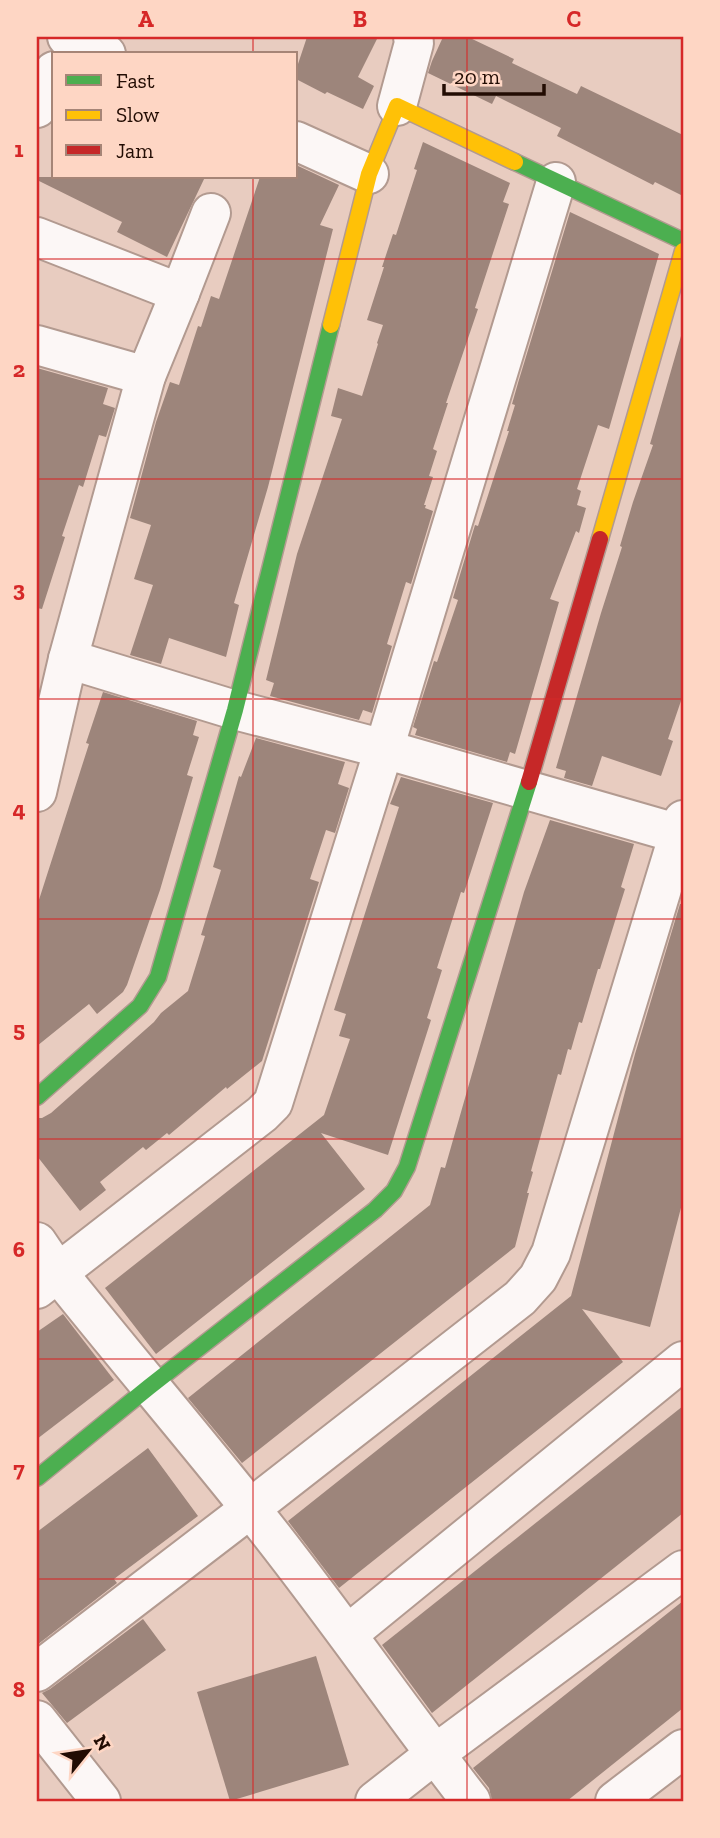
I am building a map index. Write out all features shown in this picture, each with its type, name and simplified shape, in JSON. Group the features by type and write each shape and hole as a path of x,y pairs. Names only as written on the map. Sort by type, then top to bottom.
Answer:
{"street":[{"path":"37,1097 140,1006 158,977 236,710 369,174 397,106 414,43 413,37"},
{"path":"65,47 94,52"},
{"path":"37,108 52,75"},
{"path":"397,106 683,241"},
{"path":"298,142 369,174"},
{"path":"47,1281 273,1103 384,749 556,181"},
{"path":"37,792 68,659 146,376 211,213"},
{"path":"37,237 180,293"},
{"path":"37,1478 375,1210 399,1184 407,1167 527,790 683,251"},
{"path":"37,345 146,376"},
{"path":"37,1672 520,1298 538,1278 551,1253 682,830 236,710 68,659"},
{"path":"37,1242 47,1281 149,1387 251,1508 471,1801"},
{"path":"348,1634 683,1361"},
{"path":"375,1801 683,1570"},
{"path":"37,1720 101,1801"},
{"path":"615,1801 683,1749"}],"building":[{"path":"307,37 378,37 358,77 374,86 363,109 298,80 298,64"},
{"path":"443,37 468,37 514,59 512,63 577,94 581,86 683,135 683,196 655,182 653,185 557,136 561,128 496,96 492,104 428,73"},
{"path":"423,142 510,183 503,202 509,204 433,449 437,451 429,476 433,477 424,505 433,511 411,584 406,582 387,644 392,646 372,713 363,710 359,720 270,696 274,683 266,680 297,554 342,419 331,416 338,388 362,396 378,344 383,325 367,320 393,234 396,235 417,170 414,169"},
{"path":"298,166 339,185 320,225 333,229 268,487 234,603 239,605 226,657 169,638 161,664 130,655 153,585 134,579 151,525 130,518 156,422 170,382 179,385 211,296 219,299 260,178 298,178"},
{"path":"37,177 205,178 167,257 117,232 122,222 37,180"},
{"path":"570,212 659,254 609,429 598,425 577,489 581,491 577,505 586,508 579,533 576,531 550,599 559,602 515,754 510,752 507,762 415,735 417,729 413,727 434,661 437,662 458,600 453,598 475,525 478,526 509,431 515,405 512,404"},
{"path":"683,329 683,695 668,739 673,741 661,776 602,756 592,786 564,778 566,771 556,768 633,502 653,445 650,444"},
{"path":"37,368 108,388 103,404 115,408 106,437 99,435 83,487 79,485 42,609 37,608"},
{"path":"103,692 197,721 193,735 199,737 187,775 193,777 160,890 123,992 97,1014 89,1004 37,1046 37,906"},
{"path":"256,738 345,762 338,784 349,788 335,833 326,830 310,879 319,882 262,1061 169,1135 167,1133 146,1150 143,1147 100,1182 106,1190 80,1211 37,1156 37,1118 51,1113 188,991 205,936 201,935 221,870 213,867 239,776 241,777"},
{"path":"401,777 493,803 437,968 442,970 427,1018 431,1020 388,1155 321,1133 365,1189 156,1354 105,1288 324,1115 350,1039 339,1036 346,1014 334,1010 399,807 390,804"},
{"path":"550,820 634,844 621,887 625,889 600,969 582,1023 579,1022 571,1050 568,1049 561,1075 558,1074 531,1171 529,1193 515,1247 242,1463 188,1398 430,1205 441,1167 445,1168 524,892"},
{"path":"680,904 683,904 683,1200 650,1327 582,1309 623,1362 339,1588 288,1521 571,1296 635,1054"},
{"path":"63,1314 114,1380 37,1439 37,1332"},
{"path":"683,1406 683,1513 432,1713 382,1645"},
{"path":"148,1448 198,1516 114,1579 117,1583 37,1645 37,1532"},
{"path":"683,1601 683,1708 567,1801 492,1801 489,1788 473,1768"},
{"path":"143,1619 166,1650 67,1723 42,1693"},
{"path":"316,1656 349,1765 230,1801 197,1692"}],"traffic: fast":[{"path":"515,162 683,241"},
{"path":"37,1097 140,1006 158,977 235,710 331,325"},
{"path":"37,1478 375,1210 394,1191 407,1167 529,782"}],"traffic: slow":[{"path":"331,325 369,174 397,106 515,162"},
{"path":"600,539 683,251"}],"traffic: jam":[{"path":"529,782 600,539"}]}
